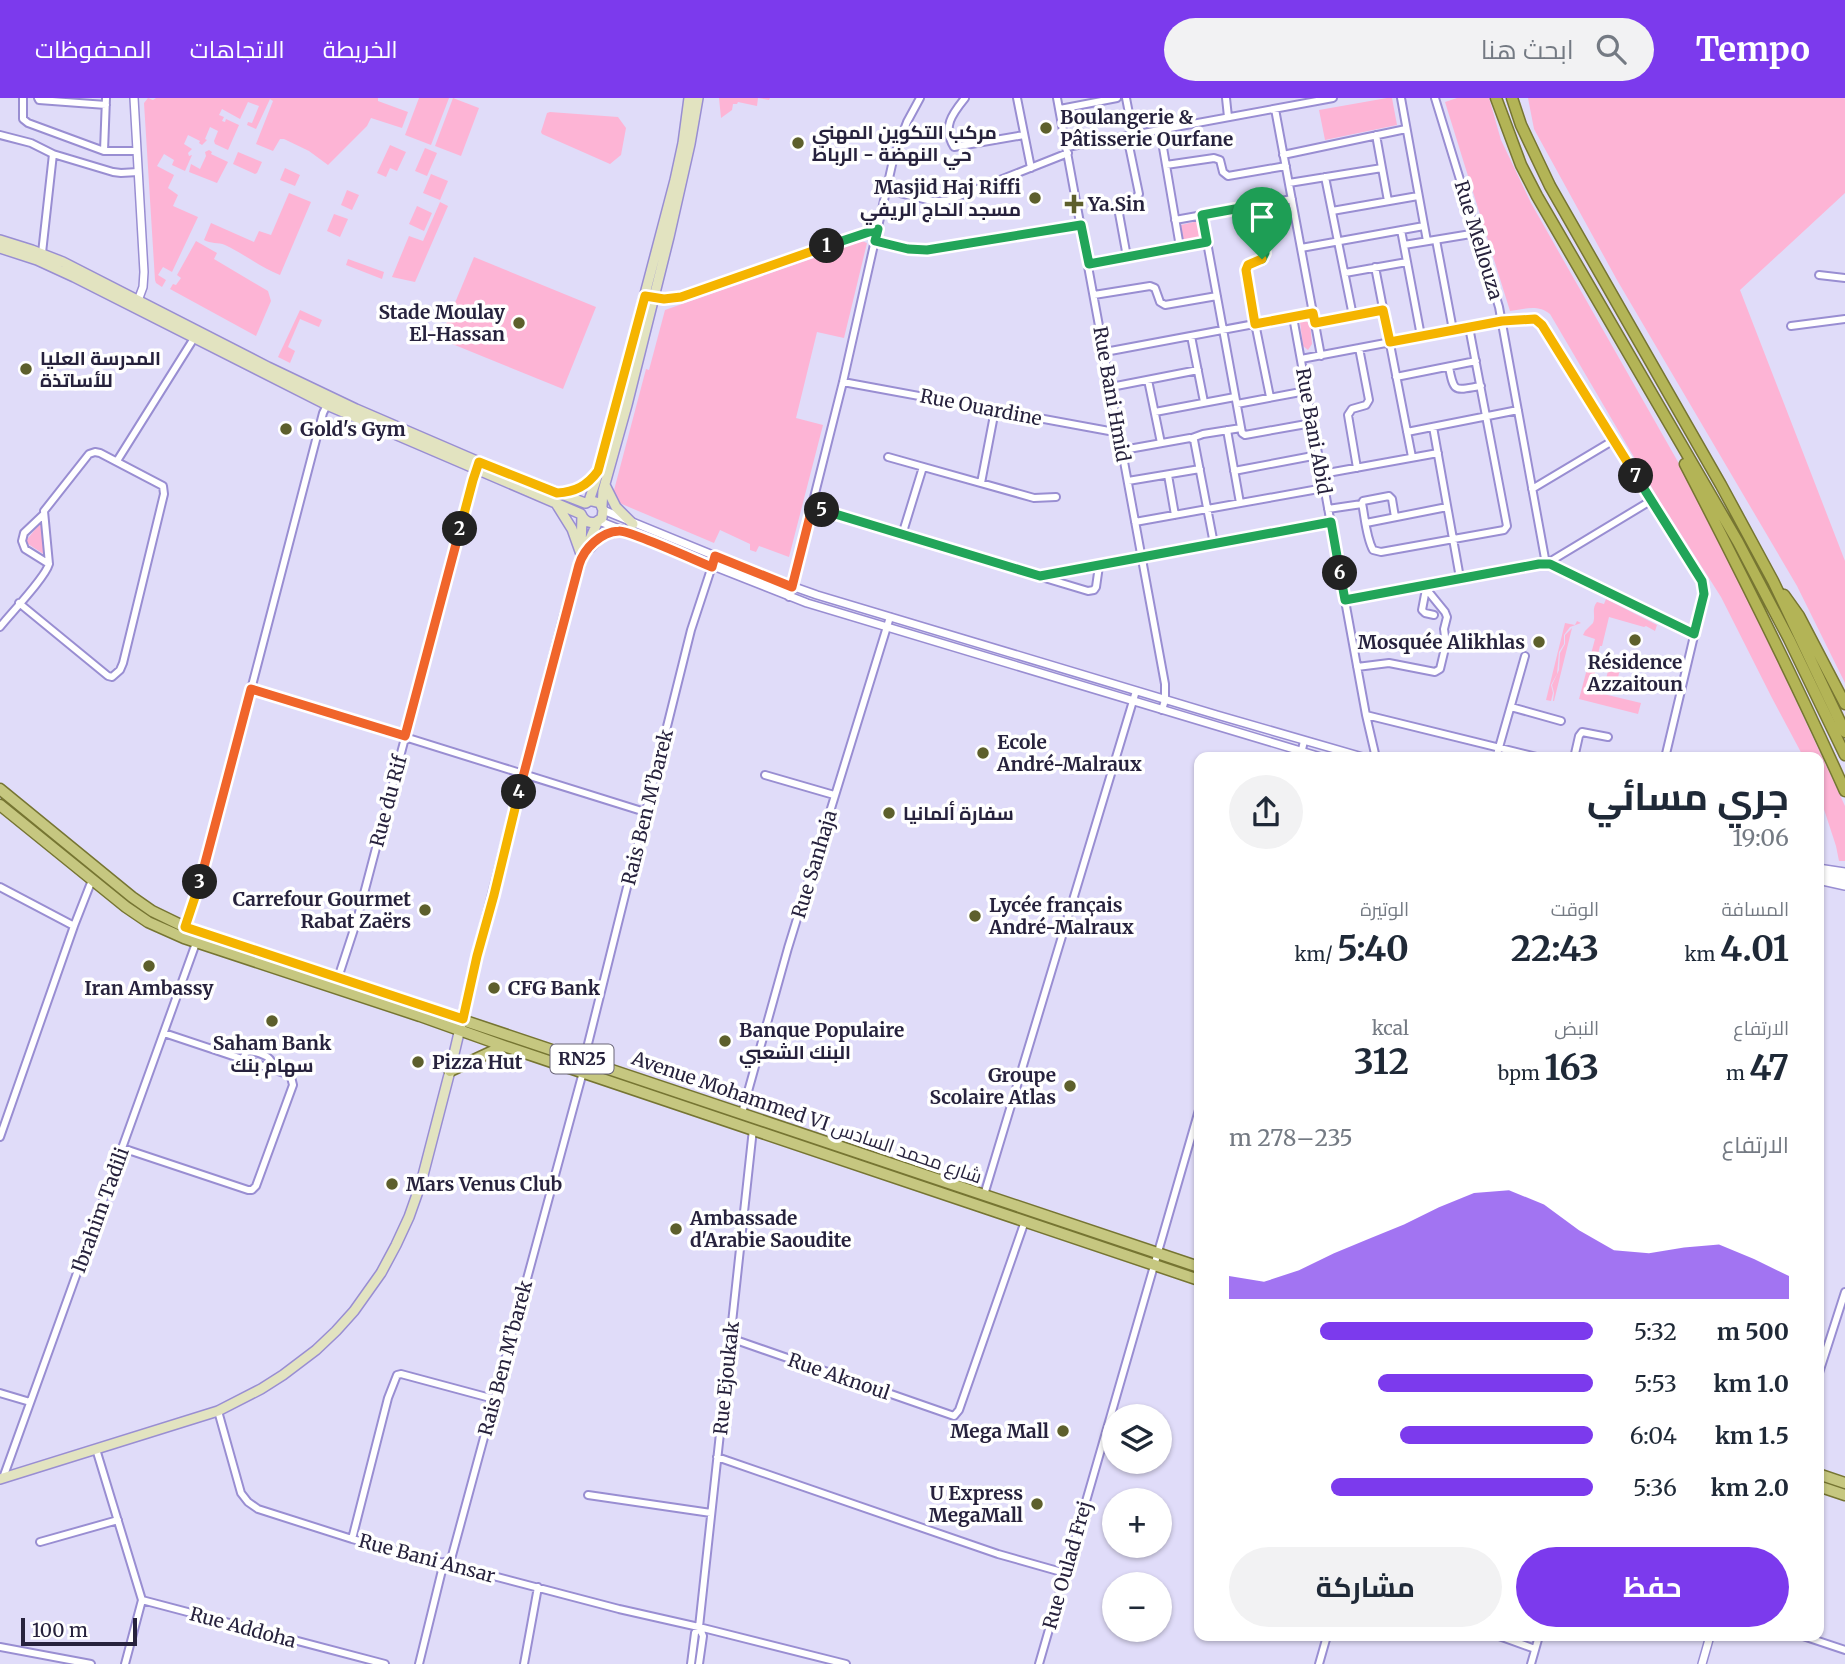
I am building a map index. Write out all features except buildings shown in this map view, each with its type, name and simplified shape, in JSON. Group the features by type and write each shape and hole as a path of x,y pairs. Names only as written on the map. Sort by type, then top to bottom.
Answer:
{"highway":[{"path":"1496,98 1521,165 1537,196 1738,542 1845,755"},
{"path":"1512,98 1521,125 1550,186 1773,581 1845,732"},
{"path":"1661,410 1672,439 1758,608 1845,791"},
{"path":"1773,581 1799,617 1845,704"}],"main road":[{"path":"1,1478 218,1411 261,1389 305,1359 345,1321 373,1286 396,1245 409,1217 423,1174 558,639 582,557 603,508 605,485 683,143 689,98"},
{"path":"582,557 581,510 587,502 598,471 650,297 691,144 698,98"},
{"path":"0,240 42,253 75,268 137,305"},
{"path":"0,248 37,260 137,305 327,405 478,466 557,493 596,502 603,508"},
{"path":"196,335 582,515 588,522 599,521"},
{"path":"557,493 578,489 593,479 598,471"},
{"path":"605,485 616,507 633,524"},
{"path":"557,504 572,529 582,557"},
{"path":"582,557 601,536 621,530"},
{"name":"Avenue Mohammed VI شارع محمد السادس","path":"0,789 132,897 152,911 185,927 463,1019 753,1129 1025,1221 1155,1259 1194,1266"},
{"name":"Avenue Mohammed VI شارع محمد السادس","path":"0,805 126,907 172,934 504,1046 584,1065 742,1113 984,1195 1155,1259 1194,1278"},
{"path":"450,1071 504,1046"},
{"path":"1824,1476 1845,1483"},
{"path":"1824,1488 1845,1495"}],"street":[{"path":"23,98 24,121 104,151 137,152"},
{"path":"38,98 106,102 104,151"},
{"path":"134,98 144,272 144,287 137,305"},
{"path":"789,597 843,382 894,156 920,98"},
{"path":"965,98 950,120 951,143 954,147 1024,135"},
{"path":"1017,98 1031,168"},
{"name":"Rue Bani Hmid","path":"1057,98 1166,691 1162,710"},
{"path":"1060,109 1117,98"},
{"path":"1126,98 1139,194 1122,202 1118,208 1127,257"},
{"path":"1226,98 1228,117"},
{"path":"887,190 943,202 1031,168 1068,150 1130,135 1333,98"},
{"path":"1401,98 1427,241"},
{"name":"Rue Mellouza","path":"1435,98 1502,321 1532,318 1540,323 1703,586 1704,594 1666,752"},
{"path":"1275,109 1321,355"},
{"path":"1283,155 1406,129"},
{"path":"1160,130 1180,247"},
{"path":"0,135 113,172 138,172"},
{"path":"1376,135 1388,201"},
{"path":"42,253 53,154"},
{"path":"1166,165 1217,158 1224,174 1228,176 1286,166"},
{"path":"1289,183 1382,168"},
{"path":"1325,177 1353,316"},
{"path":"1332,211 1418,196"},
{"path":"1175,220 1292,199"},
{"path":"1257,205 1265,255 1261,261 1248,265 1245,272 1270,397"},
{"path":"1202,215 1242,433 1245,435 1312,423"},
{"path":"875,241 908,249 927,250 1081,225"},
{"path":"1301,248 1424,226"},
{"path":"650,297 681,297 878,229"},
{"path":"1401,230 1421,337"},
{"path":"1404,245 1477,233"},
{"path":"1436,240 1453,330"},
{"path":"1089,264 1207,242"},
{"path":"1345,273 1407,262"},
{"path":"1375,267 1412,457"},
{"path":"1819,275 1845,278"},
{"path":"1094,295 1150,286 1155,288 1159,300 1165,305 1217,296"},
{"path":"1315,323 1383,310"},
{"path":"1105,352 1313,313"},
{"name":"Rue Bani Abid","path":"1293,317 1375,752"},
{"path":"1791,326 1845,319"},
{"path":"1301,359 1502,321 1546,564"},
{"path":"1395,517 1389,496 1365,499 1362,504 1372,549 1378,552 1504,530 1507,526 1469,327"},
{"path":"117,461 196,335"},
{"path":"1191,336 1204,402"},
{"path":"1357,468 1349,415 1353,409 1366,405 1369,400 1359,348"},
{"path":"1396,377 1476,361"},
{"path":"1449,367 1455,388 1481,386"},
{"path":"1111,387 1198,370"},
{"path":"1149,380 1161,443"},
{"name":"Rue Ouardine","path":"843,382 1119,433"},
{"path":"1155,412 1204,402 1270,397 1306,391"},
{"path":"185,927 206,858 327,405"},
{"path":"981,483 995,410"},
{"path":"1407,432 1518,410"},
{"path":"1433,426 1460,578"},
{"path":"1122,450 1241,428"},
{"path":"1227,430 1240,503"},
{"path":"1192,439 1195,442 1214,544"},
{"path":"1532,489 1614,440"},
{"path":"19,603 107,676 112,677 123,663 164,490 159,483 117,461 95,452 89,454 47,506 43,515 24,533 22,541 25,549 49,564"},
{"path":"1322,474 1437,453"},
{"path":"1234,471 1318,455"},
{"path":"888,457 1034,498 1056,497"},
{"name":"Rue du Rif","path":"338,978 478,466"},
{"path":"902,535 923,467"},
{"path":"1128,481 1200,470"},
{"path":"1168,475 1175,515"},
{"path":"1136,522 1324,488"},
{"path":"1546,564 1652,500"},
{"path":"1328,509 1362,504"},
{"path":"1366,523 1447,507"},
{"path":"603,508 633,524 792,587 1344,752"},
{"path":"812,508 1090,592 1096,587 1099,566"},
{"path":"0,627 46,572 49,564 43,515"},
{"path":"599,521 789,597 1292,752"},
{"path":"1040,576 1331,522"},
{"name":"Rais Ben M’barek","path":"419,1664 584,1065 691,630 715,556"},
{"path":"1345,600 1546,564 1694,634"},
{"path":"1424,587 1422,610 1434,615"},
{"path":"1357,667 1389,663 1439,671 1446,644 1444,629 1447,617 1424,587"},
{"name":"Rue Sanhaja","path":"742,1113 834,795 890,617"},
{"path":"1498,752 1525,656"},
{"path":"251,689 645,812"},
{"path":"984,1195 1136,691"},
{"path":"1511,707 1561,721"},
{"path":"1366,715 1516,752"},
{"path":"1575,752 1578,736 1582,732 1608,737"},
{"path":"1302,752 1304,741"},
{"path":"765,775 834,795"},
{"path":"1824,870 1845,872"},
{"path":"1824,872 1845,879"},
{"path":"0,1137 92,880"},
{"path":"1824,881 1845,886"},
{"path":"0,887 74,926"},
{"name":"Ibrahim Tadili","path":"1,1478 196,943"},
{"path":"122,1147 252,1190 256,1186 293,1085 289,1075 163,1033"},
{"name":"Rue Oulad Frej","path":"1039,1664 1194,1127"},
{"name":"Rue Ejoukak","path":"699,1664 711,1513 753,1129"},
{"name":"Rue Aknoul","path":"730,1338 954,1416 959,1410 1025,1221"},
{"path":"1824,1357 1845,1292"},
{"path":"352,1539 392,1384 397,1375 494,1399"},
{"path":"0,1392 30,1402"},
{"name":"Rue Bani Ansar","path":"218,1411 242,1493 248,1502 258,1509 352,1539 619,1609 846,1664"},
{"path":"96,1449 142,1600 125,1664"},
{"path":"717,1457 998,1554 1065,1573"},
{"path":"588,1495 711,1513"},
{"path":"40,1542 118,1520"},
{"path":"524,1664 538,1587"},
{"name":"Rue Addoha","path":"142,1600 385,1664"},
{"name":"Rue Ejoukak","path":"691,1664 695,1633 701,1627"},
{"path":"1319,1664 1326,1641"},
{"path":"1513,1641 1535,1649"},
{"path":"1531,1664 1537,1641"},
{"path":"1702,1664 1709,1641"},
{"path":"1818,1641 1845,1650"},
{"path":"0,1649 91,1664"}],"shaded area":[{"path":"148,98 378,98 378,101 408,112 402,128 371,118 367,126 328,165 309,151 284,139 280,139 273,151 256,144 273,101 270,99 256,129 247,125 248,122 252,123 259,106 248,102 240,119 222,109 219,115 224,117 222,121 225,122 226,119 239,125 228,150 215,144 218,131 210,127 205,139 207,140 202,145 188,135 184,144 192,149 188,153 189,156 192,155 185,171 172,165 174,160 164,154 157,166 174,175 168,188 178,195 173,206 198,217 172,272 163,267 158,275 166,280 162,287 155,280 144,103"},
{"path":"419,98 449,98 431,145 405,135"},
{"path":"453,98 479,108 461,156 435,146"},
{"path":"719,98 758,98 757,106 738,102 733,104 732,110 721,118"},
{"path":"1392,98 1397,125 1325,140 1319,110"},
{"path":"1457,98 1489,98 1501,140 1531,203 1686,476 1741,583 1820,752 1801,752 1721,597 1658,498 1550,314 1536,308 1510,311 1445,102"},
{"path":"1528,98 1845,98 1845,193 1740,290 1845,561 1845,683 1797,586 1617,280 1534,129"},
{"path":"547,113 618,117 626,128 621,155 610,164 542,134"},
{"path":"390,145 406,152 397,171 390,168 386,177 377,173"},
{"path":"425,148 437,153 427,176 415,171"},
{"path":"209,150 211,154 228,162 217,183 189,172 191,164 200,169 205,152"},
{"path":"238,152 262,162 257,173 233,164"},
{"path":"285,168 300,175 295,186 280,180"},
{"path":"431,174 448,181 440,200 423,193"},
{"path":"347,190 359,195 352,210 341,205"},
{"path":"289,193 311,202 280,275 225,245 204,240 211,223 254,242 259,231 271,235"},
{"path":"440,202 448,206 415,282 392,277 409,236 423,241"},
{"path":"417,206 432,213 424,231 409,224"},
{"path":"334,214 348,219 340,237 327,231"},
{"path":"1198,221 1202,237 1185,242 1181,225"},
{"path":"196,241 217,253 214,259 268,291 271,301 256,336 170,289 181,278 177,275"},
{"path":"862,241 867,243 844,338 817,332 796,418 823,425 789,557 759,546 756,552 750,550 750,544 720,530 714,543 617,502 613,494 646,369 649,370 665,310"},
{"path":"474,257 596,307 563,389 440,339"},
{"path":"348,259 384,272 382,279 346,265"},
{"path":"300,310 322,320 319,327 300,319 288,347 295,351 290,363 278,357"},
{"path":"1303,320 1310,323 1312,344 1308,350 1303,346 1300,322"},
{"path":"41,522 45,555 25,542"},
{"path":"1606,599 1657,625 1655,631 1646,626 1609,617 1597,658 1591,691 1641,703 1638,714 1579,699 1595,639 1583,635 1593,623 1595,605 1597,602 1604,604"},
{"path":"1577,621 1581,623 1570,627 1564,635 1557,674 1551,685 1551,701 1546,700 1565,623 1575,625"},
{"path":"1572,628 1553,701 1552,685 1559,670 1560,653 1565,644 1565,635"},
{"path":"1610,662 1621,665 1615,690 1604,688"},
{"path":"1824,761 1845,806 1845,861 1839,861 1824,809"}],"place":[{"name":"Boulangerie & Pâtisserie Ourfane","path":"1046,128"},
{"name":"مركب التكوين المهني حي النهضة - الرباط","path":"798,143"},
{"name":"Masjid Haj Riffi مسجد الحاج الريفي","path":"1035,198"},
{"name":"Ya.Sin","path":"1074,204"},
{"name":"Stade Moulay El-Hassan","path":"519,323"},
{"name":"المدرسة العليا للأساتذة","path":"26,369"},
{"name":"Gold's Gym","path":"286,429"},
{"name":"Résidence Azzaitoun","path":"1635,640"},
{"name":"Mosquée Alikhlas","path":"1539,642"},
{"name":"Ecole André-Malraux","path":"983,753"},
{"name":"سفارة ألمانيا","path":"889,813"},
{"name":"Carrefour Gourmet Rabat Zaërs","path":"425,910"},
{"name":"Lycée français André-Malraux","path":"975,916"},
{"name":"Iran Ambassy","path":"149,966"},
{"name":"CFG Bank","path":"494,988"},
{"name":"Saham Bank سهام بنك","path":"272,1021"},
{"name":"Banque Populaire البنك الشعبي","path":"725,1041"},
{"name":"Pizza Hut","path":"418,1062"},
{"name":"Groupe Scolaire Atlas","path":"1070,1086"},
{"name":"Mars Venus Club","path":"392,1184"},
{"name":"Ambassade d'Arabie Saoudite","path":"676,1229"},
{"name":"Mega Mall","path":"1063,1431"},
{"name":"U Express MegaMall","path":"1037,1504"}],"route":[{"path":"1257,205 1265,253 1262,259 1248,265 1245,274 1255,324 1313,313 1315,323 1383,310 1390,342 1502,321 1532,318 1540,323 1702,581 1704,594 1694,634 1557,567 1543,563 1345,600 1331,522 1040,576 812,508 792,587 715,556 712,567 621,530 601,536 582,557 579,565 549,672 463,1019 185,927 217,820 251,689 405,736 479,462 557,493 578,489 593,479 598,471 645,296 664,299 681,297 878,229 875,241 908,249 933,250 1081,225 1089,264 1207,242 1202,215 1257,205"}]}
